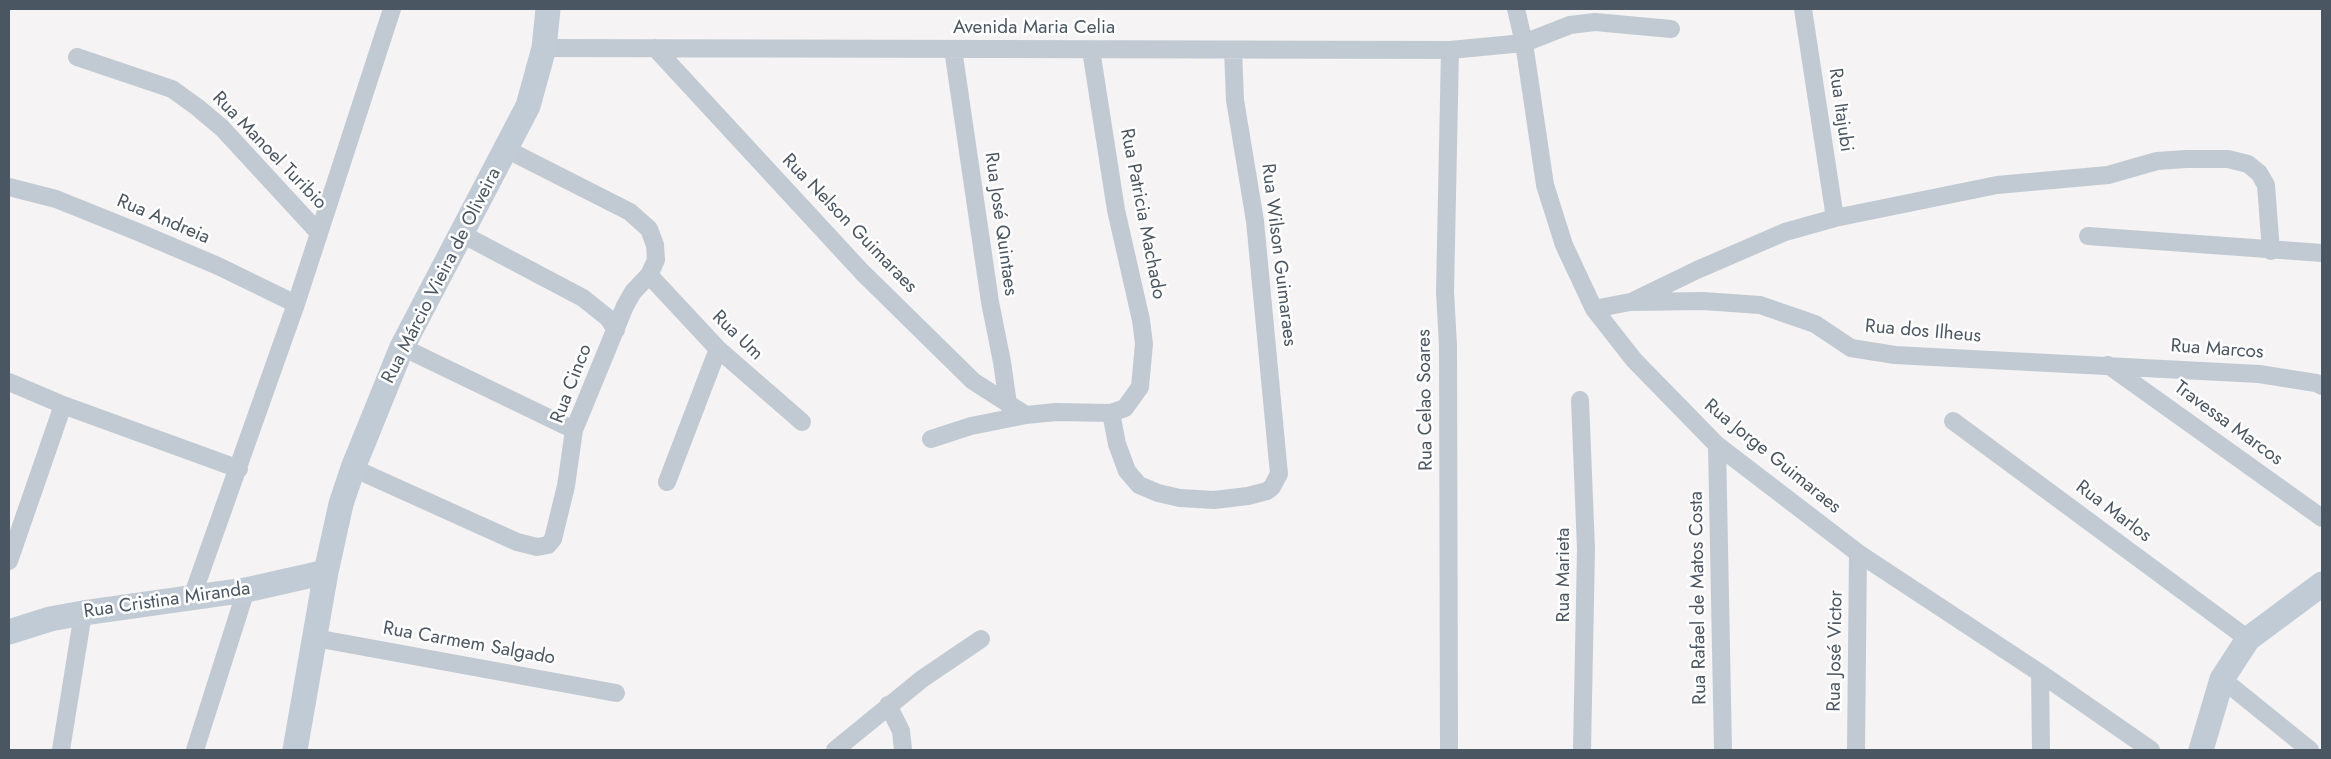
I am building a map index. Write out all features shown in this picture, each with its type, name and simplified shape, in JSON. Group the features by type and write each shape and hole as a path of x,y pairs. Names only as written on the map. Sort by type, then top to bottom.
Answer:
{"main road":[{"name":"Rua Márcio Vieira de Oliveira","path":"295,750 326,572 341,504 352,468 402,347 528,106 544,48 548,9"},
{"name":"Rua Cristina Miranda","path":"9,632 50,619 246,590 326,572"},
{"path":"2201,750 2222,678 2248,639 2322,584"}],"street":[{"path":"192,597 296,304 392,9"},
{"name":"Rua Jorge Guimaraes","path":"1516,9 1524,43 1545,185 1564,245 1594,308 1634,360 1717,444 1858,553 2040,672 2150,750"},
{"name":"Rua Itajubi","path":"1804,9 1834,218"},
{"name":"Avenida Maria Celia","path":"544,48 1450,50 1524,43 1570,25 1596,22 1671,29"},
{"name":"Rua Nelson Guimaraes","path":"655,48 862,272 973,381 1026,415"},
{"name":"Rua José Quintaes","path":"953,49 990,302 1008,404"},
{"name":"Rua Patricia Machado","path":"1091,50 1116,210 1141,320 1144,344 1140,387 1125,408 1111,413"},
{"name":"Rua Wilson Guimaraes","path":"1111,413 1119,451 1127,471 1139,485 1158,493 1180,498 1214,500 1248,496 1272,488 1279,474 1255,221 1235,100 1233,50"},
{"name":"Rua Celao Soares","path":"1449,750 1448,354 1445,292 1450,50"},
{"name":"Rua Manoel Turibio","path":"77,57 164,86 197,106 222,128 318,232"},
{"name":"Rua Cinco","path":"352,468 517,542 537,547 548,544 553,539 566,486 574,430 625,306 649,275 656,260 655,245 649,229 630,212 506,149"},
{"path":"1630,302 1697,270 1785,232 1834,218 1997,185 2108,175 2157,161 2228,158 2248,164 2259,173 2266,185 2271,251"},
{"name":"Rua Andreia","path":"9,187 56,199 138,232 218,266 296,304"},
{"path":"460,233 583,298 608,318 616,330"},
{"path":"2088,236 2271,251 2322,253"},
{"name":"Rua Um","path":"649,275 718,350 802,422"},
{"name":"Rua dos Ilheus","path":"1594,308 1630,302 1703,301 1760,305 1816,324 1851,348 1895,355 2108,364"},
{"path":"402,347 574,430"},
{"path":"667,482 718,350"},
{"name":"Rua Marcos","path":"2108,364 2258,374 2316,383 2322,386"},
{"name":"Travessa Marcos","path":"2108,364 2322,518"},
{"path":"9,382 63,405 239,469"},
{"name":"Rua Marieta","path":"1580,400 1586,549 1582,750"},
{"path":"9,561 63,405"},
{"path":"930,439 971,426 1026,415 1056,412 1111,413"},
{"name":"Rua Marlos","path":"1953,421 2248,639"},
{"name":"Rua Rafael de Matos Costa","path":"1717,444 1723,750"},
{"name":"Rua José Victor","path":"1856,750 1858,553"},
{"path":"195,750 246,590"},
{"path":"61,750 83,613"},
{"name":"Rua Carmem Salgado","path":"315,638 616,693"},
{"path":"835,750 888,706 981,639"},
{"path":"2040,672 2041,750"},
{"path":"2222,678 2310,750"},
{"path":"888,706 901,731 903,750"}]}
